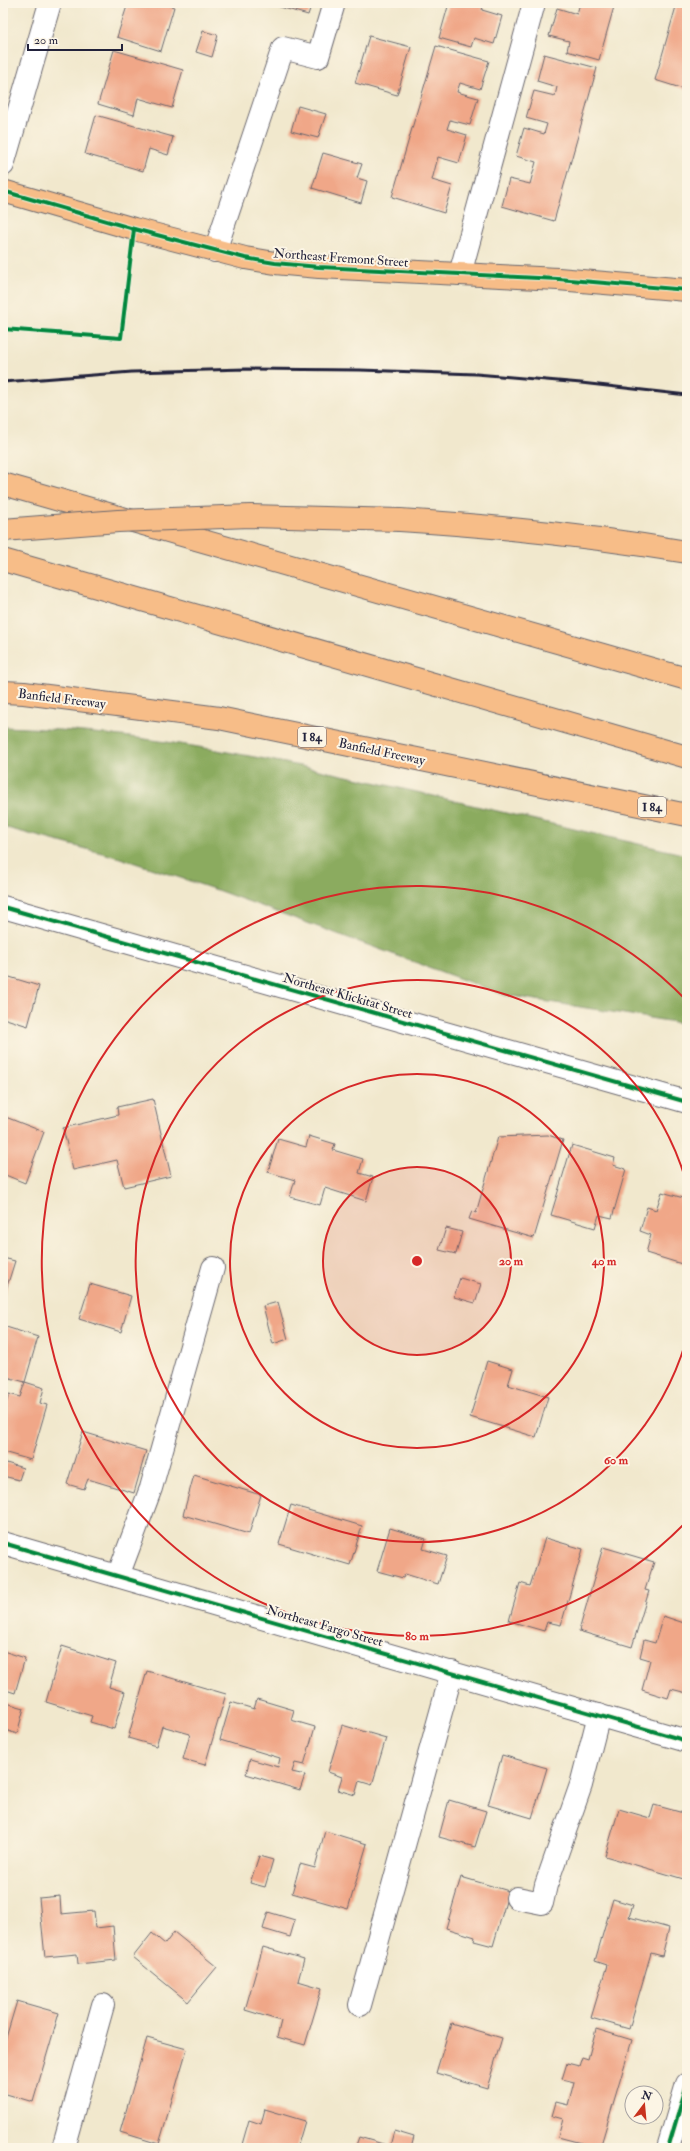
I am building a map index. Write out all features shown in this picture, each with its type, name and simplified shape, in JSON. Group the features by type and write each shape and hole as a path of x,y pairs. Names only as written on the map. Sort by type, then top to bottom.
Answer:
{"main road":[{"name":"Northeast Fremont Street","path":"3,191 245,258 319,267 558,279 687,290"},
{"path":"3,484 687,679"},
{"path":"3,530 118,521 250,516 400,520 470,525 611,540 687,552"},
{"path":"3,560 687,757"},
{"name":"Banfield Freeway","path":"3,692 24,693 219,718 687,815"}],"street":[{"path":"3,165 50,3"},
{"path":"215,250 283,48 318,57 334,3"},
{"path":"460,274 534,3"},
{"name":"Northeast Klickitat Street","path":"3,907 687,1102"},
{"path":"118,1576 151,1488 213,1268"},
{"name":"Northeast Fargo Street","path":"3,1543 687,1741"},
{"path":"360,2005 452,1672"},
{"path":"517,1898 542,1903 546,1885 581,1785 599,1715"},
{"path":"62,2148 103,2005"},
{"path":"668,2148 687,2084"}],"green space":[{"path":"3,727 109,734 161,741 266,759 369,781 687,855 687,1024 505,995 217,890 117,857 3,827"}],"building":[{"path":"128,3 160,3 174,7 161,51 117,37"},
{"path":"266,3 312,3 308,15"},
{"path":"449,3 484,3 482,10 502,16 494,44 474,38 471,47 439,38"},
{"path":"580,3 615,3 599,60 567,51 569,41 549,36 557,8 577,14"},
{"path":"677,3 687,3 687,90 655,80"},
{"path":"203,31 218,35 212,57 196,52"},
{"path":"369,36 411,47 397,95 355,83"},
{"path":"436,46 489,61 480,89 460,83 457,92 478,98 470,125 450,120 447,129 467,135 459,163 438,157 432,180 452,186 444,213 392,197"},
{"path":"114,50 183,70 172,108 138,98 134,115 98,104"},
{"path":"544,54 597,68 554,221 502,206 509,179 530,184 536,162 516,156 524,128 544,134 547,124 526,118 534,91 555,96 557,87 537,81"},
{"path":"298,106 326,114 318,138 291,131"},
{"path":"96,115 173,137 168,155 149,149 143,171 85,154"},
{"path":"323,153 362,164 357,178 367,181 361,203 312,188"},
{"path":"3,975 39,986 28,1026 3,1018"},
{"path":"153,1099 171,1176 124,1187 117,1160 73,1170 63,1128 118,1115 117,1107"},
{"path":"3,1116 44,1132 25,1183 3,1174"},
{"path":"548,1135 563,1140 534,1238 469,1219 472,1211 476,1213 498,1137"},
{"path":"309,1136 335,1144 333,1150 363,1159 359,1173 373,1177 366,1201 325,1188 320,1205 290,1197 295,1180 268,1172 278,1139 306,1147"},
{"path":"572,1145 615,1158 613,1165 626,1169 612,1218 599,1215 595,1228 551,1215"},
{"path":"662,1192 687,1199 687,1259 685,1265 646,1253 651,1235 640,1231 647,1207 656,1210"},
{"path":"446,1228 462,1232 456,1254 439,1250"},
{"path":"3,1258 15,1261 3,1299"},
{"path":"460,1278 481,1284 475,1303 454,1297"},
{"path":"90,1284 131,1296 121,1332 79,1319"},
{"path":"278,1302 288,1339 273,1344 263,1306"},
{"path":"3,1326 38,1337 25,1382 3,1376"},
{"path":"487,1361 513,1369 508,1385 548,1397 536,1437 470,1417"},
{"path":"25,1382 44,1388 40,1403 47,1405 31,1460 3,1452 3,1414 9,1394 20,1397"},
{"path":"83,1432 146,1451 134,1493 88,1479 84,1489 67,1484"},
{"path":"3,1462 23,1468 19,1480 3,1476"},
{"path":"194,1475 261,1495 249,1534 183,1515"},
{"path":"291,1505 362,1526 350,1565 279,1544"},
{"path":"390,1528 426,1539 423,1549 447,1556 438,1584 405,1574 403,1578 377,1571"},
{"path":"545,1538 583,1549 561,1625 547,1622 544,1631 509,1621 520,1583 530,1586"},
{"path":"603,1547 654,1562 645,1590 649,1591 632,1647 579,1631"},
{"path":"663,1616 687,1624 687,1693 671,1689 668,1698 642,1690 650,1660 640,1657 644,1640 655,1643"},
{"path":"62,1646 116,1663 109,1687 125,1692 114,1729 90,1722 92,1716 46,1702"},
{"path":"3,1651 25,1658 15,1693 3,1689"},
{"path":"147,1671 226,1694 205,1765 183,1759 190,1734 162,1726 156,1746 128,1738"},
{"path":"257,1699 294,1710 291,1720 315,1727 304,1765 295,1763 292,1772 305,1775 300,1790 246,1774 250,1759 278,1767 280,1758 220,1740 231,1702 254,1709"},
{"path":"3,1702 24,1708 17,1734 3,1729"},
{"path":"342,1725 386,1738 372,1785 359,1781 355,1795 338,1790 342,1777 328,1772"},
{"path":"502,1755 547,1768 532,1818 488,1805"},
{"path":"449,1800 486,1811 475,1847 439,1837"},
{"path":"654,1805 687,1814 685,1828 687,1829 687,1880 605,1856 619,1809 650,1818"},
{"path":"325,1831 367,1844 348,1909 292,1893 300,1864 315,1868"},
{"path":"259,1856 273,1860 265,1887 250,1883"},
{"path":"461,1877 509,1891 493,1946 474,1941 475,1937 446,1928"},
{"path":"60,1896 61,1914 94,1911 96,1928 113,1926 116,1960 78,1964 77,1954 45,1957 39,1898"},
{"path":"613,1899 633,1905 629,1917 669,1928 662,1956 651,1953 629,2029 591,2018 607,1965 595,1961"},
{"path":"268,1912 295,1920 290,1937 263,1929"},
{"path":"174,1932 217,1967 188,2002 133,1957 152,1933 165,1944"},
{"path":"263,1947 304,1959 298,1981 322,1988 305,2045 277,2037 281,2021 245,2010"},
{"path":"17,2001 59,2013 33,2102 3,2093 3,2040 5,2041"},
{"path":"451,2023 502,2038 487,2088 436,2073"},
{"path":"596,2029 632,2040 600,2148 558,2137 563,2119 552,2116 556,2102 568,2105 574,2082 562,2079 567,2063 579,2066 582,2057 588,2059"},
{"path":"147,2038 187,2049 159,2144 120,2132"},
{"path":"265,2109 305,2121 297,2148 241,2148 249,2120 261,2124"},
{"path":"394,2131 414,2137 411,2148 355,2148 359,2137 390,2146"}],"railway":[{"path":"3,382 132,372 246,369 360,370 476,374 581,383 687,395"}],"cycle path":[{"path":"3,191 134,229 245,258 275,263 319,267 558,279 687,290"},
{"path":"3,329 121,338 134,229"},
{"path":"3,907 687,1102"},
{"path":"3,1543 687,1741"},
{"path":"668,2148 687,2084"}]}
